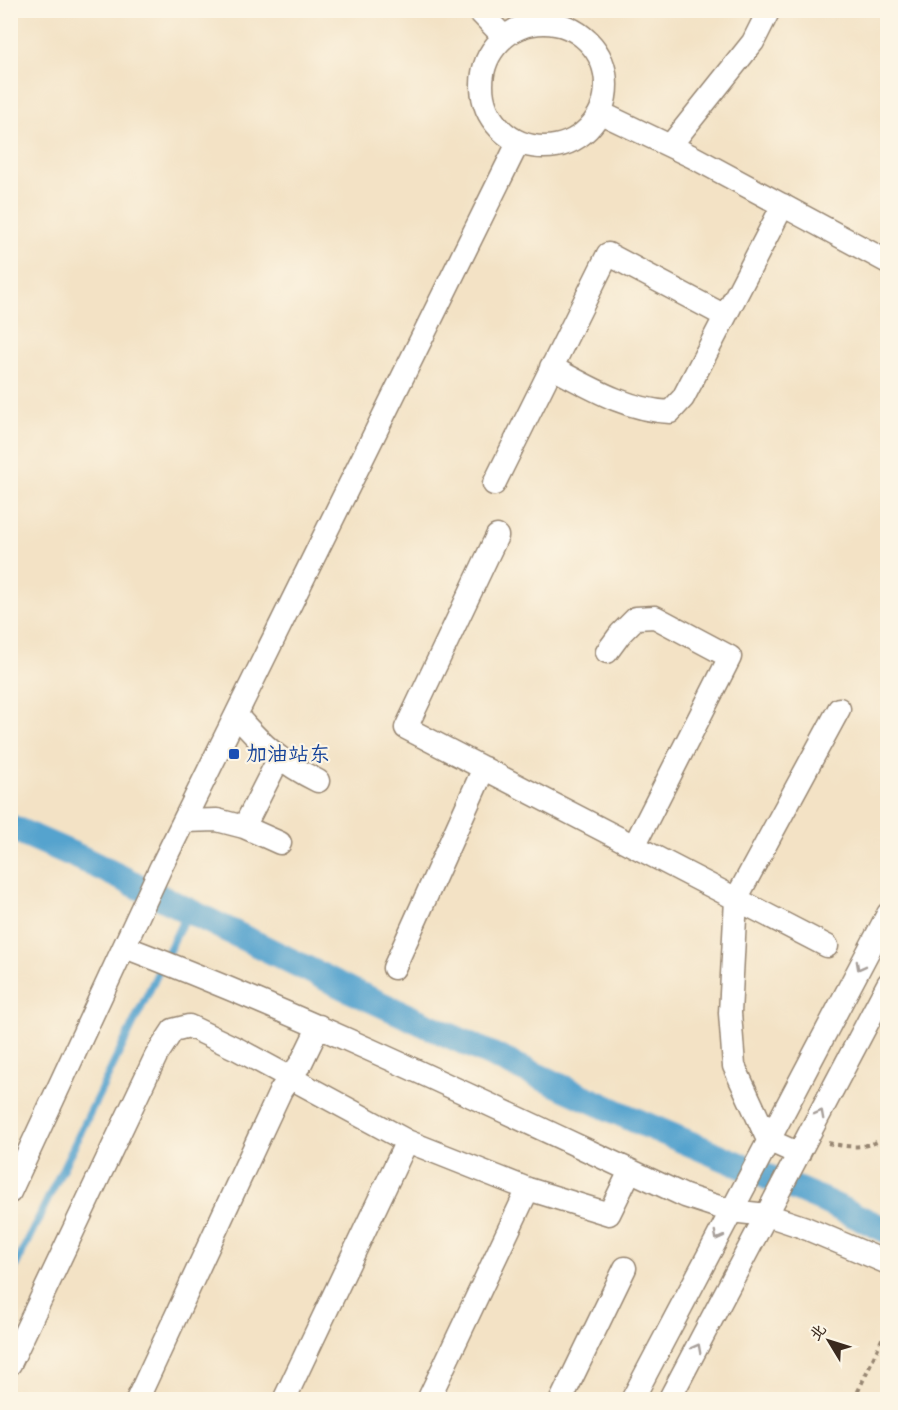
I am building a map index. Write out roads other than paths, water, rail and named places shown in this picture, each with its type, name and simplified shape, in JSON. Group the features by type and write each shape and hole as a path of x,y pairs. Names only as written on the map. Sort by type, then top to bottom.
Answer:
{"street":[{"path":"478,10 504,37"},
{"path":"670,146 753,42 769,10"},
{"path":"577,20 594,46 606,71 606,99 601,113 594,124 572,141 545,148 518,143 498,128 485,106 482,81 488,57 504,37 525,25 577,20"},
{"path":"601,113 670,146 888,262"},
{"path":"10,1192 161,867 518,143"},
{"path":"551,367 618,402 649,411 669,412 682,398 783,205"},
{"path":"494,484 608,254 725,316"},
{"path":"497,536 406,728 827,946"},
{"path":"607,652 636,618 655,617 730,657 634,846"},
{"path":"764,1148 734,1066 730,1013 736,899 839,709"},
{"path":"236,715 260,743 295,770 318,781"},
{"path":"244,827 279,758"},
{"path":"394,968 484,768"},
{"path":"184,821 217,820 244,827 280,843"},
{"path":"633,1400 888,914"},
{"path":"125,947 214,981 319,1026 685,1196 731,1211 771,1207 803,1227 888,1263"},
{"path":"669,1400 888,984"},
{"path":"10,1364 156,1056 173,1030 189,1026 290,1077 407,1141 528,1189 609,1214 630,1171"},
{"path":"137,1400 281,1090 301,1063 319,1026"},
{"path":"284,1400 407,1141"},
{"path":"764,1148 799,1152"},
{"path":"428,1400 528,1189"},
{"path":"561,1400 625,1268"}],"waterway":[{"path":"10,827 81,858 350,990 630,1118 822,1200 888,1231"},
{"path":"10,1277 188,911"}],"place":[{"name":"加油站东","path":"234,754"}]}
